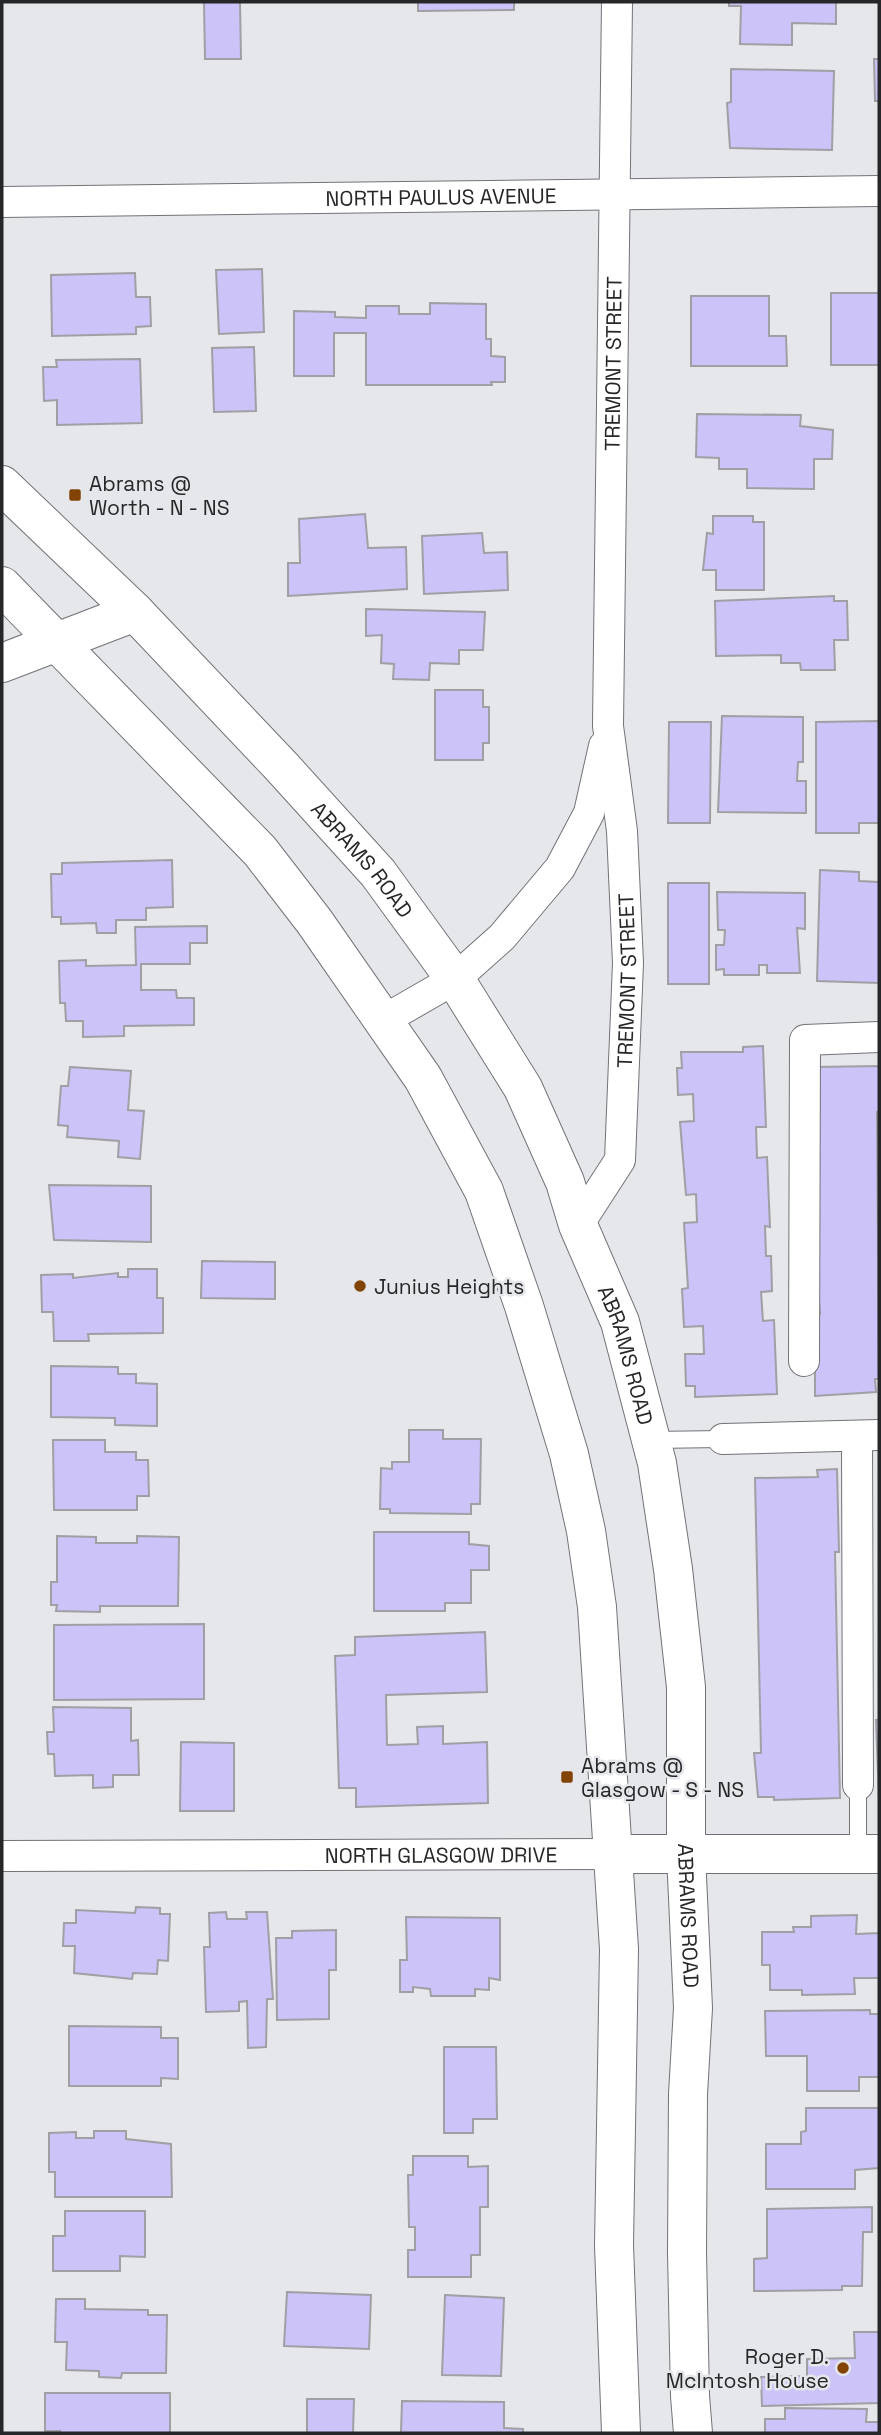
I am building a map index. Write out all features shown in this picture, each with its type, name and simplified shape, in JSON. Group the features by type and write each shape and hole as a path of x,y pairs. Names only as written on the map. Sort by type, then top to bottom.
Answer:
{"main road":[{"name":"ABRAMS ROAD","path":"2,485 135,612 378,873 455,979 523,1088 565,1182 578,1225 620,1322 651,1440 673,1569 686,1687 686,1854 693,2008 688,2094 687,2252 693,2433"},
{"path":"2,586 260,851 314,920 423,1078 484,1191 546,1371 569,1454 586,1531 597,1607 619,1949 614,2245 617,2383 621,2433"},
{"path":"2,663 135,612"},
{"name":"NORTH GLASGOW DRIVE","path":"614,1854 869,1854"}],"street":[{"name":"TREMONT STREET","path":"578,1225 620,1160 628,964 622,831 608,726 617,2"},
{"name":"NORTH PAULUS AVENUE","path":"2,202 615,192 879,191"},
{"name":"TREMONT STREET","path":"382,1021 455,979 502,937 560,868 589,813 608,726"},
{"path":"804,1361 805,1040 879,1037"},
{"path":"723,1438 868,1435 868,1700 858,1785"},
{"name":"NORTH GLASGOW DRIVE","path":"2,1856 614,1854"}],"lane":[{"path":"651,1440 723,1438"},
{"path":"858,1785 869,1854"}],"building":[{"path":"204,2 240,2 241,59 205,59"},
{"path":"418,2 514,2 514,10 418,11"},
{"path":"729,2 836,2 836,24 792,23 792,45 740,44 741,6 729,6"},
{"path":"874,59 879,59 879,101 875,101"},
{"path":"731,69 834,71 832,150 730,148 727,103 731,102"},
{"path":"262,269 264,332 219,334 216,270"},
{"path":"135,273 136,297 150,297 151,326 136,327 136,334 52,336 51,275"},
{"path":"831,293 879,293 879,365 831,365"},
{"path":"691,296 769,296 769,336 786,336 787,366 691,366"},
{"path":"430,303 486,304 486,339 491,339 491,356 505,357 505,382 491,382 492,385 366,385 366,333 334,333 334,376 294,376 294,311 335,312 335,317 366,318 366,306 399,306 399,314 430,314"},
{"path":"254,347 256,411 214,412 212,348"},
{"path":"140,359 142,423 57,425 57,400 44,401 43,367 57,367 56,360"},
{"path":"697,414 801,415 800,426 833,430 832,459 814,459 814,489 747,488 747,469 719,469 719,458 696,457"},
{"path":"365,514 368,548 406,547 407,589 288,596 288,563 300,563 299,519"},
{"path":"713,516 753,516 753,522 764,522 764,590 716,590 716,570 703,570 707,533 713,534"},
{"path":"482,533 484,553 507,552 508,590 424,594 422,536"},
{"path":"834,596 834,601 847,601 848,640 834,640 835,670 801,670 800,663 781,663 781,655 716,656 715,601"},
{"path":"366,609 485,612 483,650 459,650 459,664 430,663 429,680 393,679 394,664 381,663 382,635 366,636"},
{"path":"435,690 483,690 483,707 489,707 489,743 483,743 483,760 435,760"},
{"path":"722,716 803,717 803,762 798,762 797,781 806,781 806,813 718,812"},
{"path":"879,721 879,823 859,823 859,833 816,833 816,722"},
{"path":"669,722 711,722 710,823 668,823"},
{"path":"172,860 173,907 146,908 146,920 116,920 116,933 97,933 96,923 61,924 61,917 52,917 51,874 62,874 62,863"},
{"path":"820,870 859,872 859,881 879,882 879,983 817,981"},
{"path":"668,883 709,883 709,984 668,984"},
{"path":"717,892 805,893 805,929 797,928 800,973 767,973 767,965 759,965 759,975 724,975 724,969 716,970 716,945 724,945 725,930 718,930"},
{"path":"207,926 207,943 190,943 190,964 141,964 141,990 176,990 177,998 194,998 194,1025 124,1026 124,1036 83,1037 83,1021 66,1021 65,1003 60,1003 59,961 86,960 86,966 136,965 135,927"},
{"path":"763,1046 766,1127 756,1127 757,1158 767,1157 770,1227 765,1226 766,1256 771,1256 772,1291 761,1292 763,1321 774,1320 777,1394 695,1397 695,1386 686,1386 685,1354 704,1354 703,1326 684,1327 682,1289 688,1288 684,1223 697,1222 696,1194 686,1195 680,1122 694,1121 693,1094 678,1095 677,1068 682,1068 681,1052 743,1052 743,1047"},
{"path":"879,1066 879,1379 875,1379 876,1392 815,1396 817,1314 820,1314 813,1219 819,1219 815,1067"},
{"path":"70,1067 131,1071 128,1110 144,1111 140,1159 118,1157 119,1141 67,1137 68,1126 58,1125 61,1086 68,1086"},
{"path":"49,1185 151,1186 151,1242 54,1240"},
{"path":"202,1261 275,1262 275,1299 201,1298"},
{"path":"128,1269 157,1269 157,1298 163,1298 163,1333 88,1334 89,1341 54,1341 53,1312 42,1312 41,1275 73,1274 73,1278 118,1273 118,1277 128,1277"},
{"path":"51,1366 118,1367 118,1374 136,1374 136,1383 157,1384 157,1426 115,1425 115,1418 51,1417"},
{"path":"409,1430 443,1430 443,1439 481,1439 480,1504 471,1504 471,1514 390,1513 390,1509 380,1509 381,1468 392,1469 392,1462 409,1462"},
{"path":"53,1440 105,1440 105,1452 136,1452 136,1460 148,1460 149,1496 137,1496 137,1510 54,1510"},
{"path":"837,1469 839,1552 835,1552 840,1798 774,1800 774,1797 758,1797 754,1753 761,1753 755,1478 818,1477 817,1470"},
{"path":"374,1532 469,1532 469,1544 489,1546 489,1570 471,1570 471,1603 445,1603 445,1611 374,1611"},
{"path":"57,1536 96,1537 96,1543 137,1543 137,1536 179,1537 178,1606 100,1606 100,1612 56,1611 57,1605 51,1605 51,1582 57,1582"},
{"path":"204,1624 204,1699 54,1700 54,1625"},
{"path":"485,1632 487,1692 386,1695 387,1745 418,1744 417,1727 443,1726 443,1744 487,1742 488,1803 356,1807 356,1788 339,1788 335,1656 355,1655 355,1637"},
{"path":"53,1707 131,1708 131,1741 138,1740 139,1775 113,1775 113,1787 93,1788 93,1775 55,1776 54,1754 48,1754 47,1732 54,1732"},
{"path":"876,1720 879,1720 879,1799"},
{"path":"181,1742 234,1743 234,1811 180,1811"},
{"path":"136,1907 160,1908 160,1914 170,1914 168,1961 158,1960 157,1974 133,1973 132,1979 74,1973 75,1946 63,1946 64,1923 76,1923 76,1910 135,1913"},
{"path":"226,1912 227,1919 247,1919 246,1912 267,1912 273,1999 267,1999 266,2047 248,2048 247,2001 239,2002 239,2011 206,2012 204,1947 210,1947 209,1913"},
{"path":"857,1915 856,1934 879,1933 879,1978 854,1978 855,1994 802,1995 802,1990 770,1990 770,1965 762,1965 762,1932 794,1932 793,1927 811,1927 811,1916"},
{"path":"406,1917 500,1918 500,1980 489,1978 489,1990 475,1989 475,1996 431,1996 430,1989 413,1987 413,1992 400,1992 400,1960 407,1960"},
{"path":"336,1930 336,1970 329,1970 329,2019 277,2020 276,1938 292,1938 292,1931"},
{"path":"870,2010 870,2014 879,2014 879,2077 859,2077 859,2091 807,2091 807,2056 766,2056 765,2011"},
{"path":"69,2026 161,2027 161,2038 178,2038 178,2079 161,2078 161,2086 69,2086"},
{"path":"444,2047 496,2047 497,2119 473,2119 473,2133 444,2133"},
{"path":"806,2108 879,2108 879,2168 855,2170 855,2189 766,2189 766,2144 801,2144 801,2132 806,2131"},
{"path":"94,2131 126,2131 126,2139 171,2144 172,2197 55,2197 55,2172 49,2172 49,2133 76,2132 76,2138 94,2138"},
{"path":"413,2156 468,2156 468,2167 488,2166 488,2207 480,2207 480,2255 471,2255 471,2277 408,2277 408,2250 415,2250 415,2227 409,2227 408,2175 413,2175"},
{"path":"872,2207 872,2232 863,2232 862,2286 842,2286 842,2290 754,2291 754,2259 767,2258 767,2209"},
{"path":"65,2211 145,2211 145,2257 120,2256 120,2271 53,2271 53,2236 65,2236"},
{"path":"287,2292 371,2295 369,2349 284,2346"},
{"path":"445,2295 504,2298 501,2376 442,2375"},
{"path":"56,2299 85,2299 85,2309 148,2310 148,2315 167,2315 166,2373 122,2373 121,2378 99,2377 99,2371 66,2370 67,2342 55,2342"},
{"name":"Roger D. McIntosh House","path":"854,2332 879,2332 879,2403 762,2406 761,2377 807,2376 807,2359 855,2358"},
{"path":"45,2393 170,2393 170,2433 45,2431"},
{"path":"307,2399 354,2399 353,2433 307,2433"},
{"path":"402,2401 504,2402 504,2428 523,2429 523,2433 401,2433"},
{"path":"785,2408 867,2409 866,2422 879,2422 879,2433 765,2433 765,2419 785,2419"}],"place":[{"name":"Abrams @ Worth - N - NS","path":"75,495"},
{"name":"Junius Heights","path":"360,1286"},
{"name":"Abrams @ Glasgow - S - NS","path":"567,1777"},
{"name":"Roger D. McIntosh House","path":"843,2368"}]}
